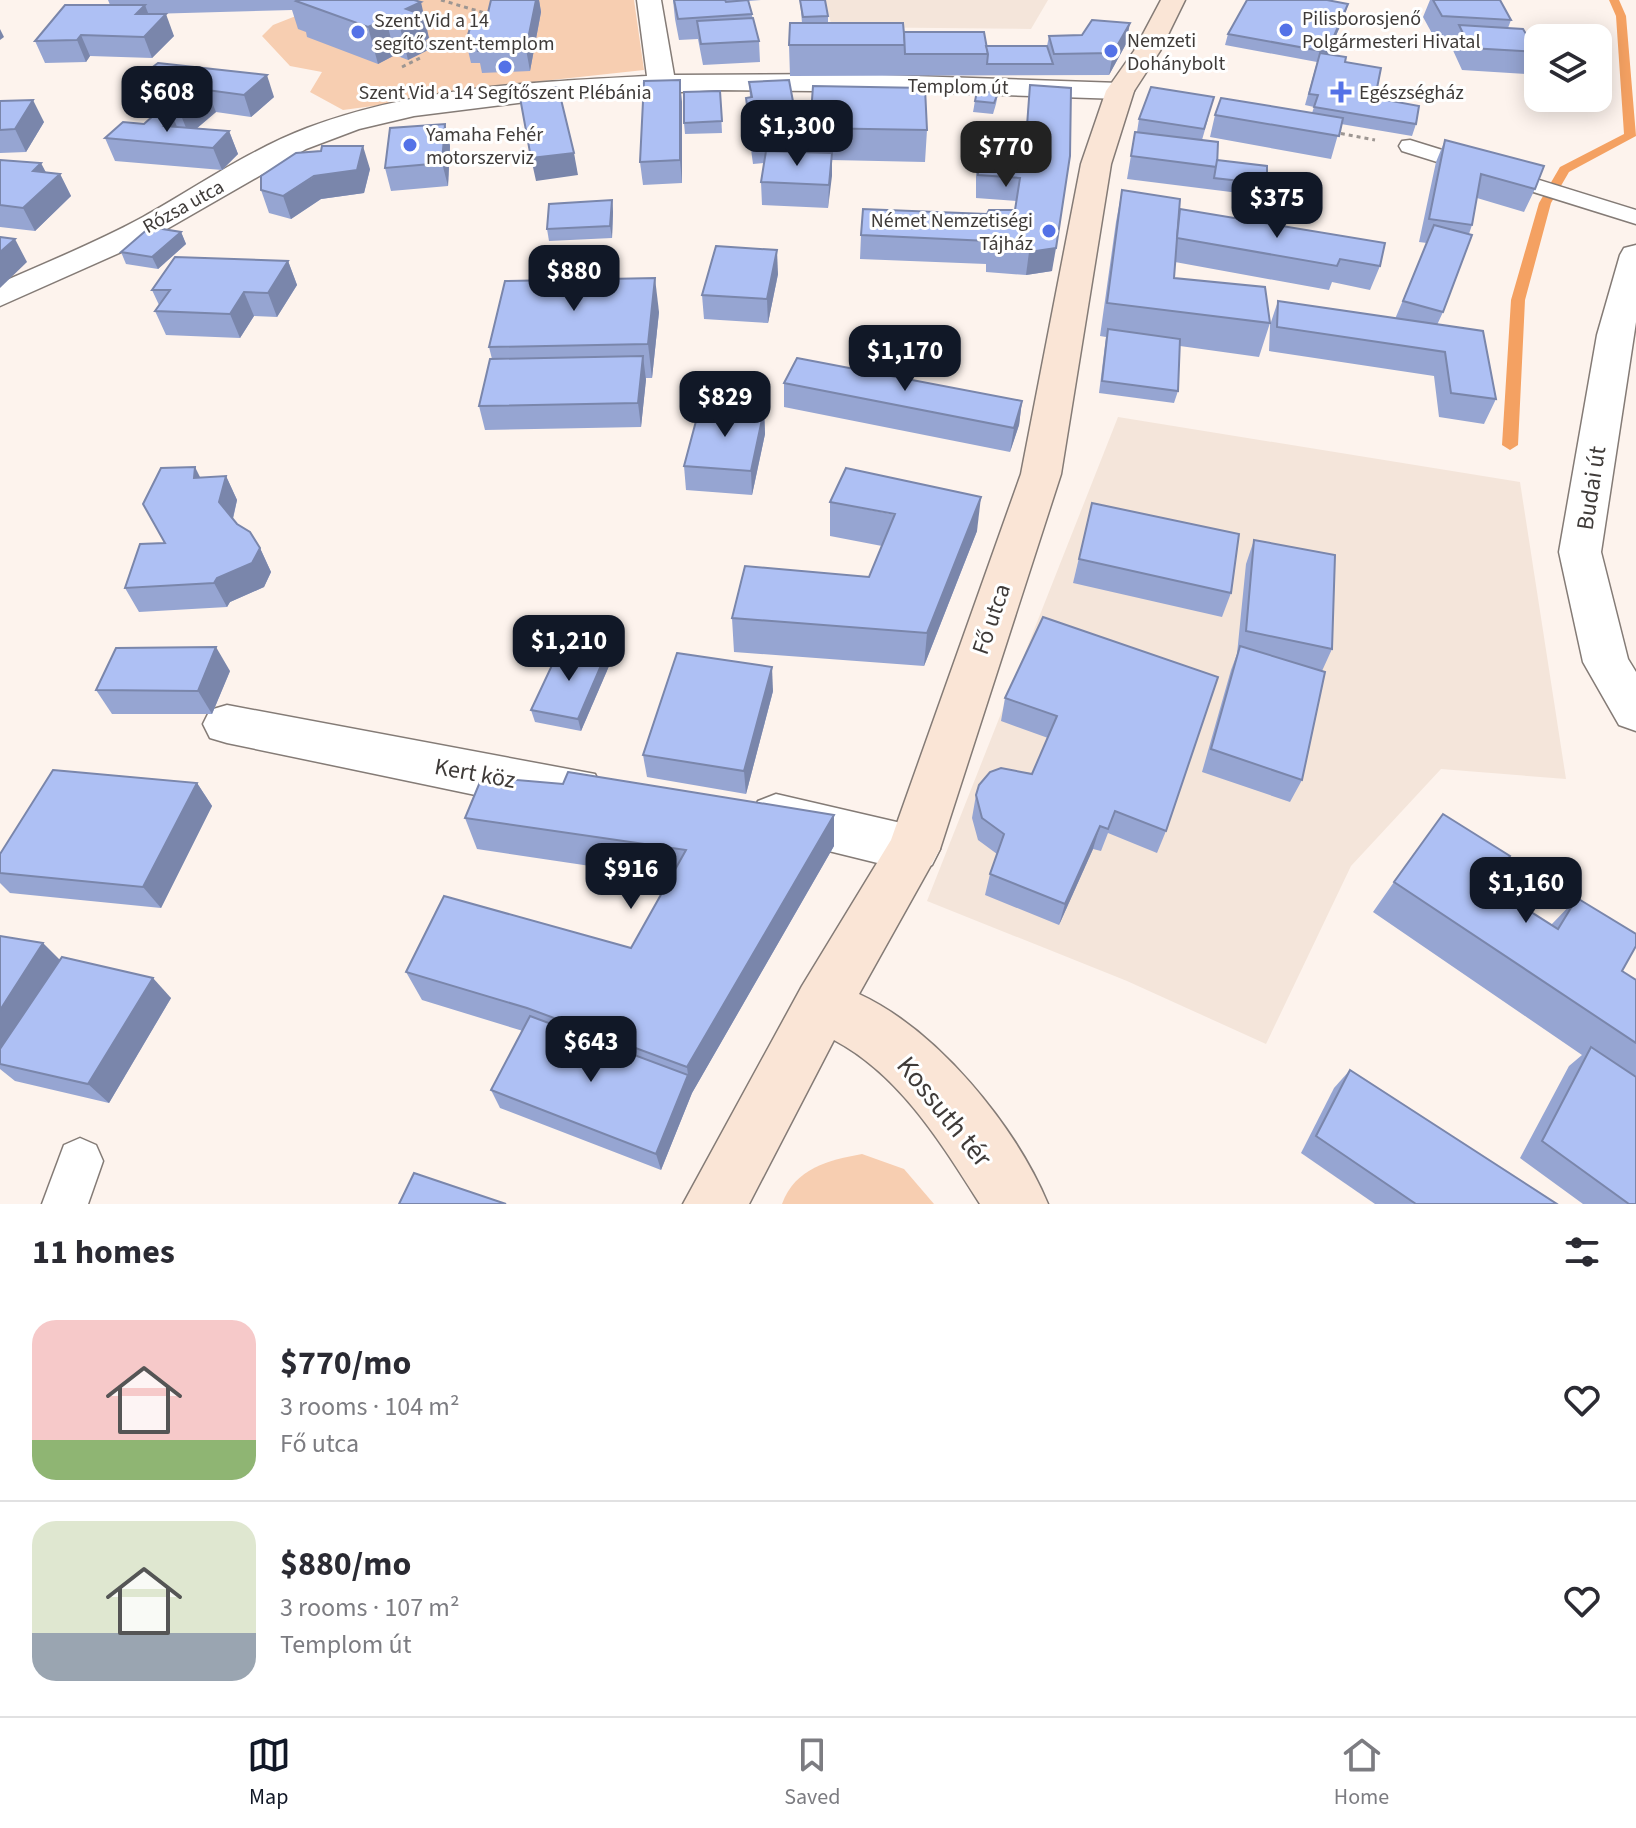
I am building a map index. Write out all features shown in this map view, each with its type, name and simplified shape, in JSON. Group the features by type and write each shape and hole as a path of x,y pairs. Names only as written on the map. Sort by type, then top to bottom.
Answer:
{"street":[{"path":"649,0 662,83"},
{"name":"Fő utca","path":"715,1204 822,1005 914,849 1041,474 1096,164 1120,91 1147,51 1173,0"},
{"name":"Templom út","path":"366,119 514,93 662,83 780,82 1120,91"},
{"name":"Rózsa utca","path":"0,296 150,226 314,135 366,119"},
{"name":"Budai út","path":"1636,255 1615,335 1580,552 1606,662 1636,712"},
{"name":"Kert köz","path":"227,724 485,776 623,795"},
{"path":"730,810 791,818 914,849"},
{"name":"Kossuth tér","path":"822,1005 866,1027 907,1057 950,1108 1016,1204"}],"lane":[{"path":"1410,146 1636,217"},
{"path":"65,1204 80,1161"}],"path":[{"path":"441,0 488,14"},
{"path":"1319,129 1410,146"}],"shaded area":[{"path":"315,0 634,0 644,70 496,86 494,90 343,110 310,92 322,72 290,66 262,36 273,25 311,10"},
{"path":"825,0 1048,0 1031,29 832,27"},
{"path":"1118,417 1520,482 1566,779 1441,769 1351,866 1266,1044 1127,981 927,901"},
{"path":"862,1154 904,1169 934,1204 782,1204 795,1182 804,1174 837,1159"}],"building":[{"path":"298,0 421,2 406,9 420,14 399,23 386,19 368,27"},
{"path":"491,0 536,0 526,49 478,51 481,41 466,42 472,21 486,21"},
{"path":"674,0 748,0 752,14 678,19"},
{"path":"800,0 825,0 828,16 803,17"},
{"name":"Pilisborosjenő Polgármesteri Hivatal","path":"1247,0 1327,0 1348,4 1327,52 1228,34"},
{"path":"1433,0 1500,0 1511,20 1442,16"},
{"path":"65,5 145,5 136,14 166,14 144,37 81,35 77,40 35,41"},
{"path":"753,18 759,41 701,44 697,21"},
{"path":"1092,20 1130,23 1113,53 1054,54 1049,36 1082,35"},
{"path":"790,23 903,23 905,45 789,45"},
{"path":"1459,25 1524,31 1524,51 1470,48"},
{"path":"904,32 984,32 988,54 905,54"},
{"path":"986,46 1047,46 1053,64 987,64"},
{"name":"Egészségház","path":"1320,53 1346,57 1345,62 1381,68 1375,98 1419,106 1416,124 1314,107 1318,95 1309,94"},
{"path":"158,63 267,75 244,95 207,90 180,113 147,109 175,87 133,82"},
{"path":"680,80 680,160 640,162 644,81"},
{"path":"789,80 800,139 752,141 746,98 752,97 749,82"},
{"path":"1030,85 1071,88 1070,156 1056,248 1029,252 989,249 988,241 861,235 863,209 987,214 989,210 1015,210 1020,178 978,175 978,153 1025,153"},
{"path":"813,86 925,88 927,130 810,128"},
{"path":"558,87 574,153 531,158 519,92"},
{"path":"1151,87 1214,97 1204,129 1139,119"},
{"path":"720,91 722,121 684,123 684,92"},
{"path":"977,91 998,93 994,103 975,101"},
{"path":"1221,98 1343,118 1339,136 1215,115"},
{"path":"33,100 15,129 0,130 0,101"},
{"path":"154,115 173,117 164,126 229,131 213,148 105,138 123,122 144,124"},
{"path":"445,124 442,163 385,168 390,128"},
{"path":"1135,132 1218,142 1217,167 1131,156"},
{"path":"1445,140 1544,166 1535,189 1481,174 1472,225 1429,219"},
{"path":"322,146 363,146 357,170 314,176 283,196 261,190 261,176 296,153 321,151"},
{"path":"766,151 832,153 829,185 761,182"},
{"path":"0,160 41,163 33,171 60,174 23,208 0,205"},
{"path":"1217,160 1267,166 1267,184 1214,178"},
{"path":"1122,190 1180,199 1174,278 1265,287 1270,323 1107,303"},
{"path":"612,200 610,226 547,229 549,204"},
{"path":"1180,209 1385,243 1380,266 1340,259 1337,266 1177,238"},
{"path":"1434,225 1472,235 1443,312 1403,301"},
{"path":"150,227 181,232 152,257 121,252"},
{"path":"0,237 15,239 0,252"},
{"path":"716,246 777,250 767,299 702,295"},
{"path":"175,257 288,261 268,293 244,292 230,314 155,311 170,290 152,290"},
{"path":"655,278 648,344 489,347 505,281"},
{"path":"1278,301 1483,331 1496,399 1451,393 1445,352 1277,327"},
{"path":"1108,329 1180,339 1178,391 1102,381"},
{"path":"643,356 638,403 479,406 490,359"},
{"path":"797,358 1022,401 1014,428 784,383"},
{"path":"700,406 764,410 751,471 684,466"},
{"path":"195,467 194,478 226,476 219,502 237,524 250,532 260,548 252,563 217,578 214,583 125,588 140,544 165,543 143,504 161,468"},
{"path":"846,468 981,497 927,633 732,618 745,566 869,577 895,514 830,502"},
{"path":"1092,503 1239,534 1231,593 1079,559"},
{"path":"1254,540 1335,555 1332,649 1246,631"},
{"path":"1043,617 1218,677 1166,831 1115,811 1108,829 1100,826 1065,904 990,874 1004,834 982,818 976,795 979,785 990,772 1001,768 1032,774 1057,716 1005,698"},
{"path":"561,646 606,654 578,719 531,710"},
{"path":"1240,646 1325,672 1302,780 1211,749"},
{"path":"216,647 198,691 96,690 116,648"},
{"path":"677,653 772,667 744,771 643,755"},
{"path":"53,770 197,783 143,887 0,873 0,854"},
{"path":"568,772 834,815 687,1067 527,1008 406,972 444,896 631,948 686,850 465,818 482,777 563,784"},
{"path":"1443,814 1510,856 1490,886 1558,929 1577,898 1636,934 1636,946 1622,971 1636,980 1636,1043 1394,882"},
{"path":"0,936 43,943 0,1010"},
{"path":"62,957 153,978 88,1084 0,1064 0,1049"},
{"path":"530,1016 688,1075 656,1154 491,1090"},
{"path":"1591,1047 1636,1077 1636,1204 1629,1204 1542,1141"},
{"path":"1350,1070 1557,1204 1416,1204 1316,1136"},
{"path":"414,1173 506,1204 399,1204"}],"waterway":[{"path":"1510,445 1518,300 1545,203 1564,170 1630,136 1621,16 1614,0"}],"place":[{"name":"Pilisborosjenő Polgármesteri Hivatal","path":"1286,30"},
{"name":"Szent Vid a 14 segítő szent-templom","path":"358,32"},
{"name":"Nemzeti Dohánybolt","path":"1111,51"},
{"name":"Szent Vid a 14 Segítőszent Plébánia","path":"505,67"},
{"name":"Egészségház","path":"1341,92"},
{"name":"Yamaha Fehér motorszerviz","path":"410,145"},
{"name":"Német Nemzetiségi Tájház","path":"1049,231"}]}
